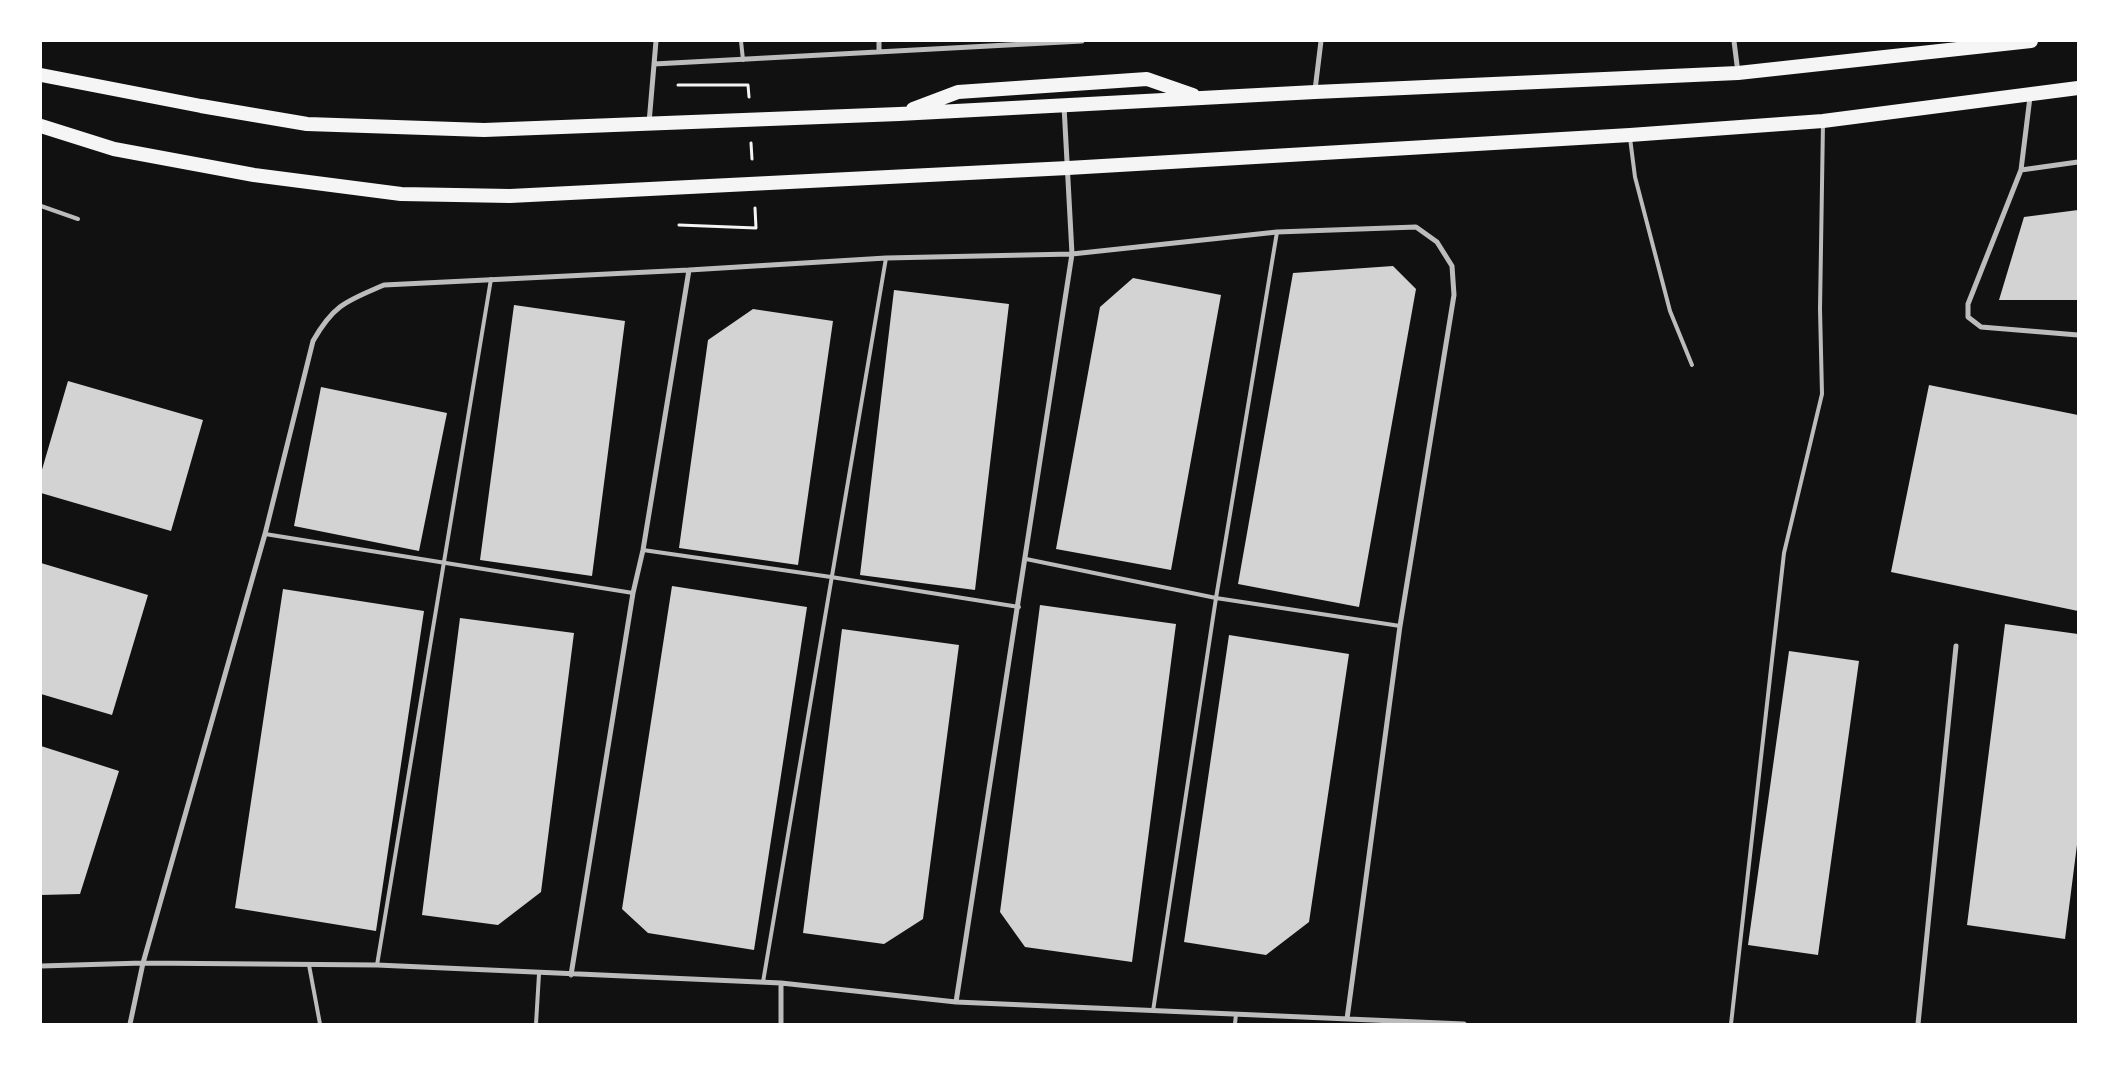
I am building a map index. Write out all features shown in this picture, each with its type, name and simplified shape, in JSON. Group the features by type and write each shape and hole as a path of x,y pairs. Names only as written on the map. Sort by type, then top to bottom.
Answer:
{"highway":[{"path":"41,75 201,106 308,124 484,130 899,114 1315,92 1738,73 2031,41"},
{"path":"899,114 958,92 1147,79 1201,98"},
{"path":"41,126 114,148 254,175 401,194 510,196 1068,168 1630,135 1823,121 2078,88"}],"street":[{"path":"649,123 656,41"},
{"path":"878,41 879,51"},
{"path":"654,64 1082,41"},
{"path":"1315,92 1321,41"},
{"path":"1734,41 1738,73"},
{"path":"2030,95 2021,170 1968,304 1968,317 1981,327 2078,335"},
{"path":"956,1002 1019,607 1072,254 1064,106"},
{"path":"2021,170 2078,162"},
{"path":"130,1024 143,962 265,534 313,341 326,318 349,300 384,285 886,258 1072,254 1277,232 1416,227 1437,242 1452,266 1454,295 1400,626 1347,1019"},
{"path":"571,975 633,593 643,550 689,270"},
{"path":"1918,1024 1956,646"},
{"path":"41,966 143,962 377,965 539,974 780,983 956,1002 1464,1024"},
{"path":"780,983 781,1024"}],"lane":[{"path":"741,41 743,60"},
{"path":"1731,1024 1784,553 1822,394 1820,309 1823,121"},
{"path":"1630,135 1635,177 1670,311 1692,365"},
{"path":"41,206 78,219"},
{"path":"1153,1011 1216,598 1277,232"},
{"path":"763,982 886,258"},
{"path":"377,965 492,279"},
{"path":"265,534 633,593"},
{"path":"643,550 831,576 1019,607"},
{"path":"1026,559 1216,598 1400,626"},
{"path":"309,965 319,1022"},
{"path":"536,1024 539,974"},
{"path":"1235,1024 1236,1014"}],"path":[{"path":"651,85 748,85 749,104"},
{"path":"751,142 752,161"},
{"path":"679,225 756,228 754,199"}],"building":[{"path":"2078,210 2078,300 1999,300 2024,217"},
{"path":"1393,266 1416,289 1359,607 1238,584 1293,273"},
{"path":"1133,278 1221,295 1171,570 1056,549 1100,307"},
{"path":"894,290 1009,304 975,590 860,575"},
{"path":"514,305 625,321 592,576 480,560"},
{"path":"753,309 833,321 798,565 679,548 708,340"},
{"path":"68,381 203,420 171,531 41,493 41,473"},
{"path":"1929,385 2078,415 2078,611 1891,572"},
{"path":"321,387 447,413 419,551 294,526"},
{"path":"41,563 148,595 112,715 41,694"},
{"path":"672,586 807,607 754,950 648,933 622,909"},
{"path":"283,589 424,611 376,931 235,908"},
{"path":"1040,605 1176,624 1132,962 1025,947 1000,912"},
{"path":"460,618 574,633 541,892 498,925 422,915"},
{"path":"2005,624 2078,634 2078,837 2065,939 1967,925"},
{"path":"842,629 959,645 923,919 884,944 803,933"},
{"path":"1229,635 1349,654 1309,922 1266,955 1184,942"},
{"path":"1789,651 1859,661 1818,955 1748,945"},
{"path":"41,746 119,771 80,894 41,895"}]}
